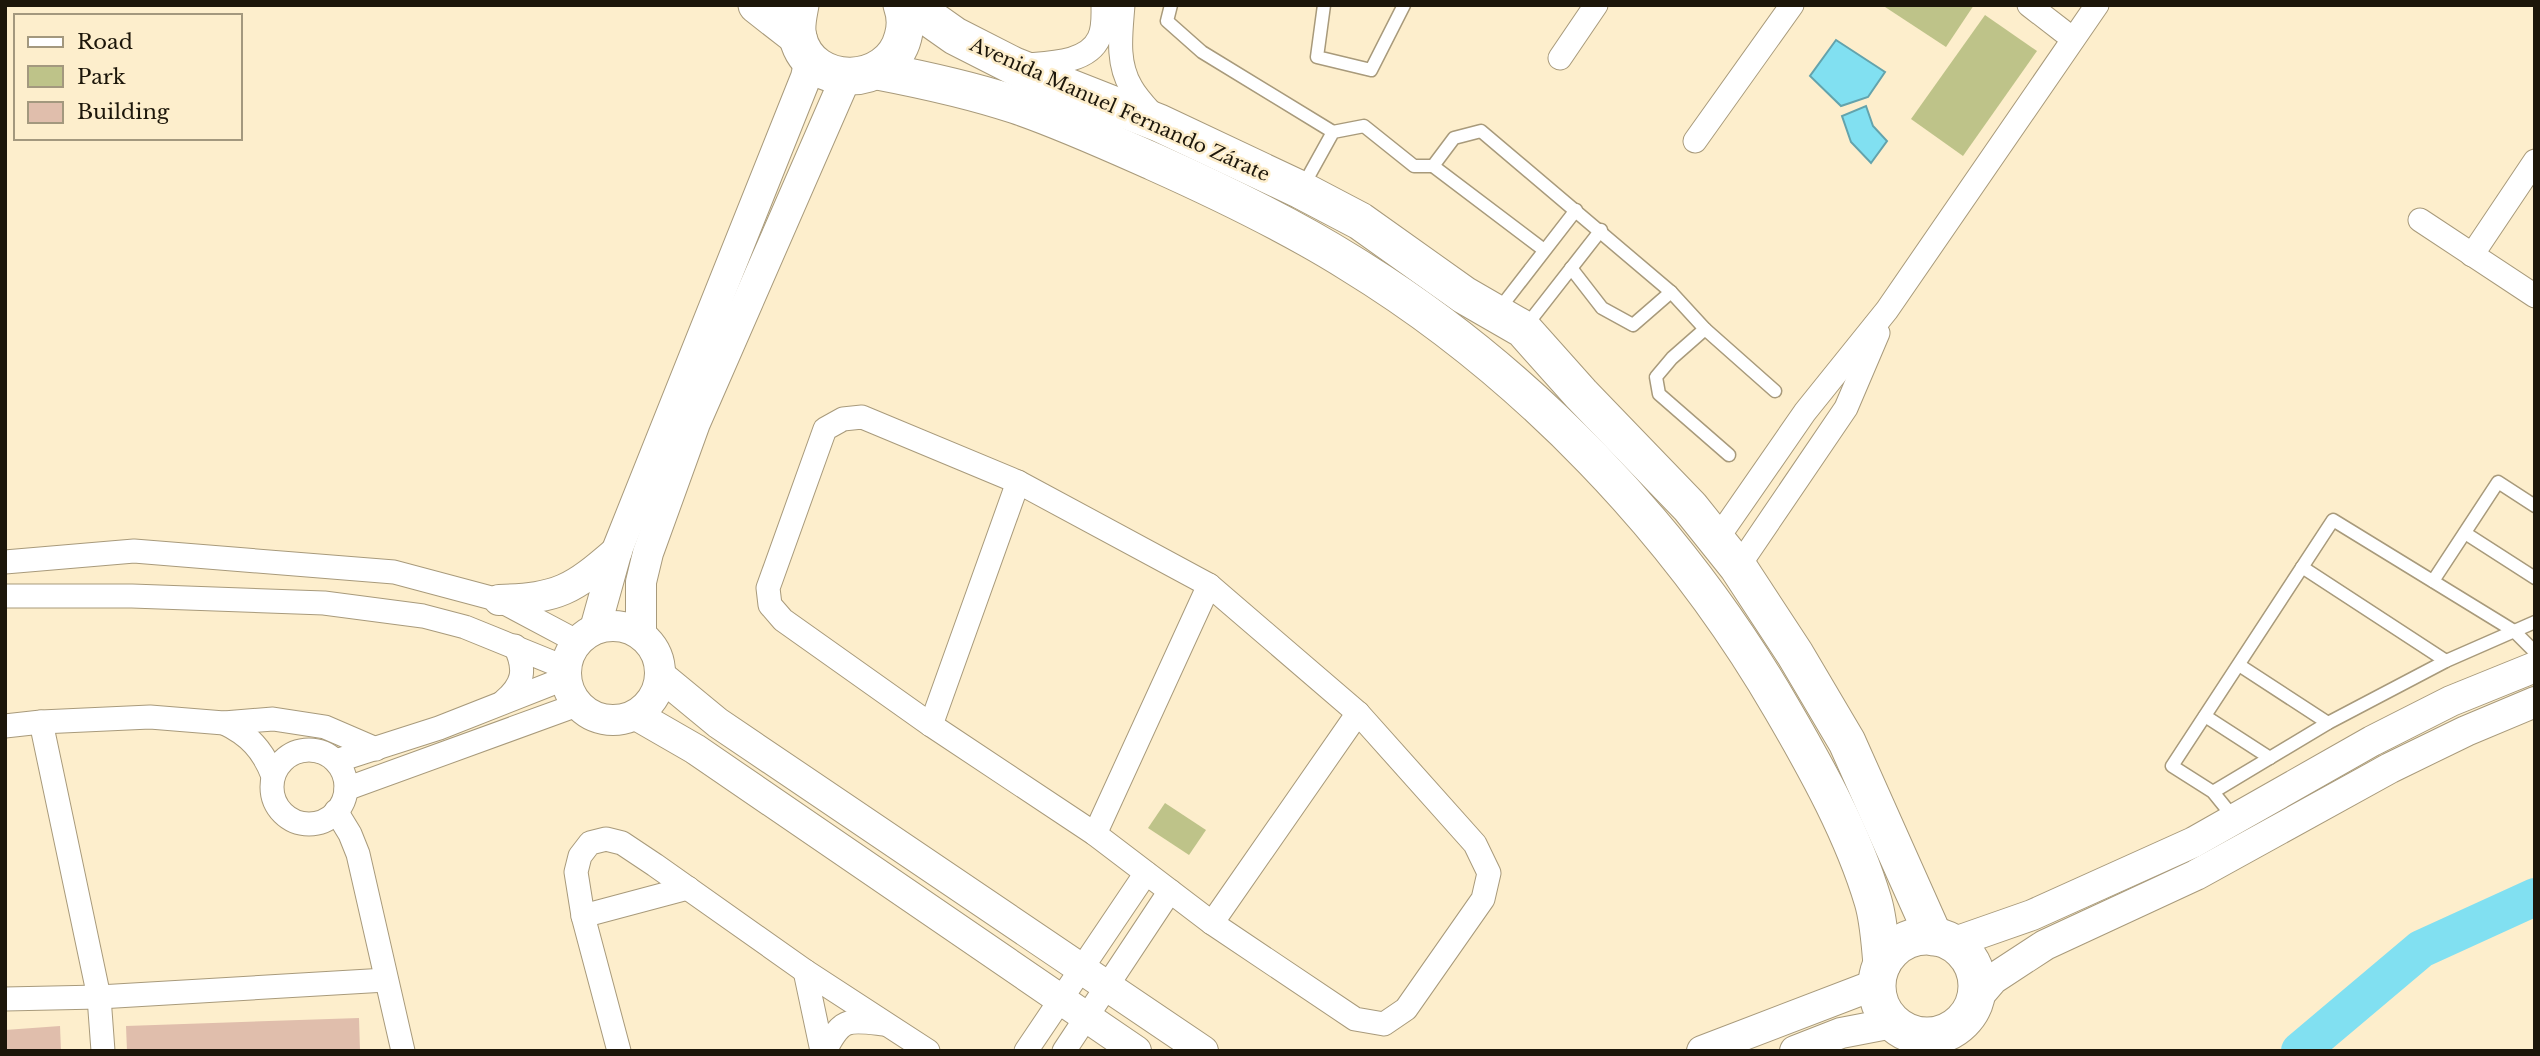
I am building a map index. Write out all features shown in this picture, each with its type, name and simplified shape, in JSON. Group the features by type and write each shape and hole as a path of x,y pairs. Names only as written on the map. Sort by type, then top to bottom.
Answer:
{"main road":[{"path":"757,5 803,34"},
{"path":"862,74 891,59 901,45 905,28 902,5"},
{"name":"Avenida Manuel Fernando Zárate","path":"911,5 955,36 1014,66 1159,123 1360,221 1464,295 1510,321 1690,507 1727,553 1795,654 1847,742 1943,940"},
{"name":"Avenida Manuel Fernando Zárate","path":"803,34 833,74 862,74 943,83 1017,106 1106,141 1225,194 1350,262 1438,323 1550,417 1639,511 1693,575 1762,674 1803,746 1857,857 1874,905 1880,974"},
{"path":"1918,937 1943,940 1965,953 1974,967 1977,984 1968,1023 1940,1035 1907,1036 1884,1012 1879,998 1880,974 1891,952 1903,942 1918,937"}],"street":[{"path":"1103,5 1102,30 1110,41 1131,87 1159,123"},
{"path":"1014,66 1051,63 1084,55 1110,41 1124,5"},
{"path":"1560,58 1596,5"},
{"path":"1695,141 1792,5"},
{"path":"2029,5 2073,39"},
{"path":"1727,553 1805,412 1887,310 2097,5"},
{"path":"298,721 328,756 342,770 346,789 343,801 336,811 318,823 297,822 287,817 278,809 273,799 271,787 278,765 297,751 309,749 328,756 376,748 502,703 576,664 617,551 806,77 803,34"},
{"path":"641,634 641,582 648,553 695,423 862,74"},
{"path":"2473,255 2535,161"},
{"path":"2420,220 2535,296"},
{"path":"1727,553 1846,408 1887,310"},
{"path":"862,417 1018,482 1209,585 1358,713 1475,844 1489,873 1483,899 1406,1009 1384,1024 1356,1019 1212,923 1095,834 931,725 783,620 770,605 768,588 825,429 843,419 862,417"},
{"path":"931,725 1018,482"},
{"path":"5,562 134,551 394,572 499,600 536,599 562,592 589,576 617,551"},
{"path":"1095,834 1209,585"},
{"path":"5,596 132,596 324,603 423,617 465,627 515,646 576,664"},
{"path":"346,789 474,742 576,664 611,625 627,627 641,634 656,653 661,676 658,692 649,705 636,715 621,720 605,720 590,715 576,664 499,600"},
{"path":"502,703 515,692 522,677 522,661 515,646"},
{"path":"1943,940 2032,915 2194,842 2372,741 2451,701 2535,667"},
{"path":"661,676 718,723 1203,1051"},
{"path":"1968,1023 1993,979 2022,958 2196,875 2390,768 2466,731 2535,702"},
{"path":"1212,923 1358,713"},
{"path":"636,715 695,750 1136,1051"},
{"path":"5,726 150,717 224,723 274,719 325,727 376,748"},
{"path":"466,717 474,742"},
{"path":"41,722 99,997 103,1051"},
{"path":"224,723 256,743 273,776"},
{"path":"336,811 358,855 403,1051"},
{"path":"618,1051 583,916 576,872 580,856 590,843 606,839 622,844 805,971 928,1051"},
{"path":"1026,1051 1146,873"},
{"path":"583,916 688,888"},
{"path":"1064,1051 1170,891"},
{"path":"805,971 824,1051"},
{"path":"1702,1051 1880,974"},
{"path":"5,999 99,997 386,980"},
{"path":"824,1051 835,1031 851,1021 887,1024"},
{"path":"1795,1051 1841,1033 1907,1036"}],"lane":[{"path":"1171,5 1167,21 1202,52 1333,132 1364,126 1414,166 1433,166 1544,250"},
{"path":"1324,5 1317,57 1371,70 1404,5"},
{"path":"1433,166 1454,138 1481,131 1601,230 1775,391"},
{"path":"1301,190 1333,132"},
{"path":"1510,321 1544,250 1576,210"},
{"path":"1510,321 1571,268 1601,230"},
{"path":"1571,268 1602,308 1633,325 1671,292"},
{"path":"1705,329 1672,358 1656,377 1659,394 1729,455"},
{"path":"2433,581 2498,482 2535,506"},
{"path":"2235,818 2213,792 2172,766 2333,520 2514,631 2535,652"},
{"path":"2465,533 2535,578"},
{"path":"2302,567 2446,661"},
{"path":"2213,792 2328,723 2446,661 2535,622"},
{"path":"2238,665 2328,723"},
{"path":"2205,716 2270,758"}],"green space":[{"path":"1882,5 1974,5 1946,47"},
{"path":"1985,15 2037,51 1963,156 1911,119"},
{"path":"1165,803 1206,830 1189,855 1148,828"}],"water":[{"path":"1836,40 1885,72 1868,97 1841,106 1810,76"},
{"path":"1866,106 1873,126 1887,141 1871,163 1851,142 1842,116"}],"building":[{"path":"359,1018 360,1051 127,1051 126,1026"},
{"path":"60,1026 61,1051 5,1051 5,1030"}],"waterway":[{"path":"2300,1051 2421,949 2535,897"}]}
